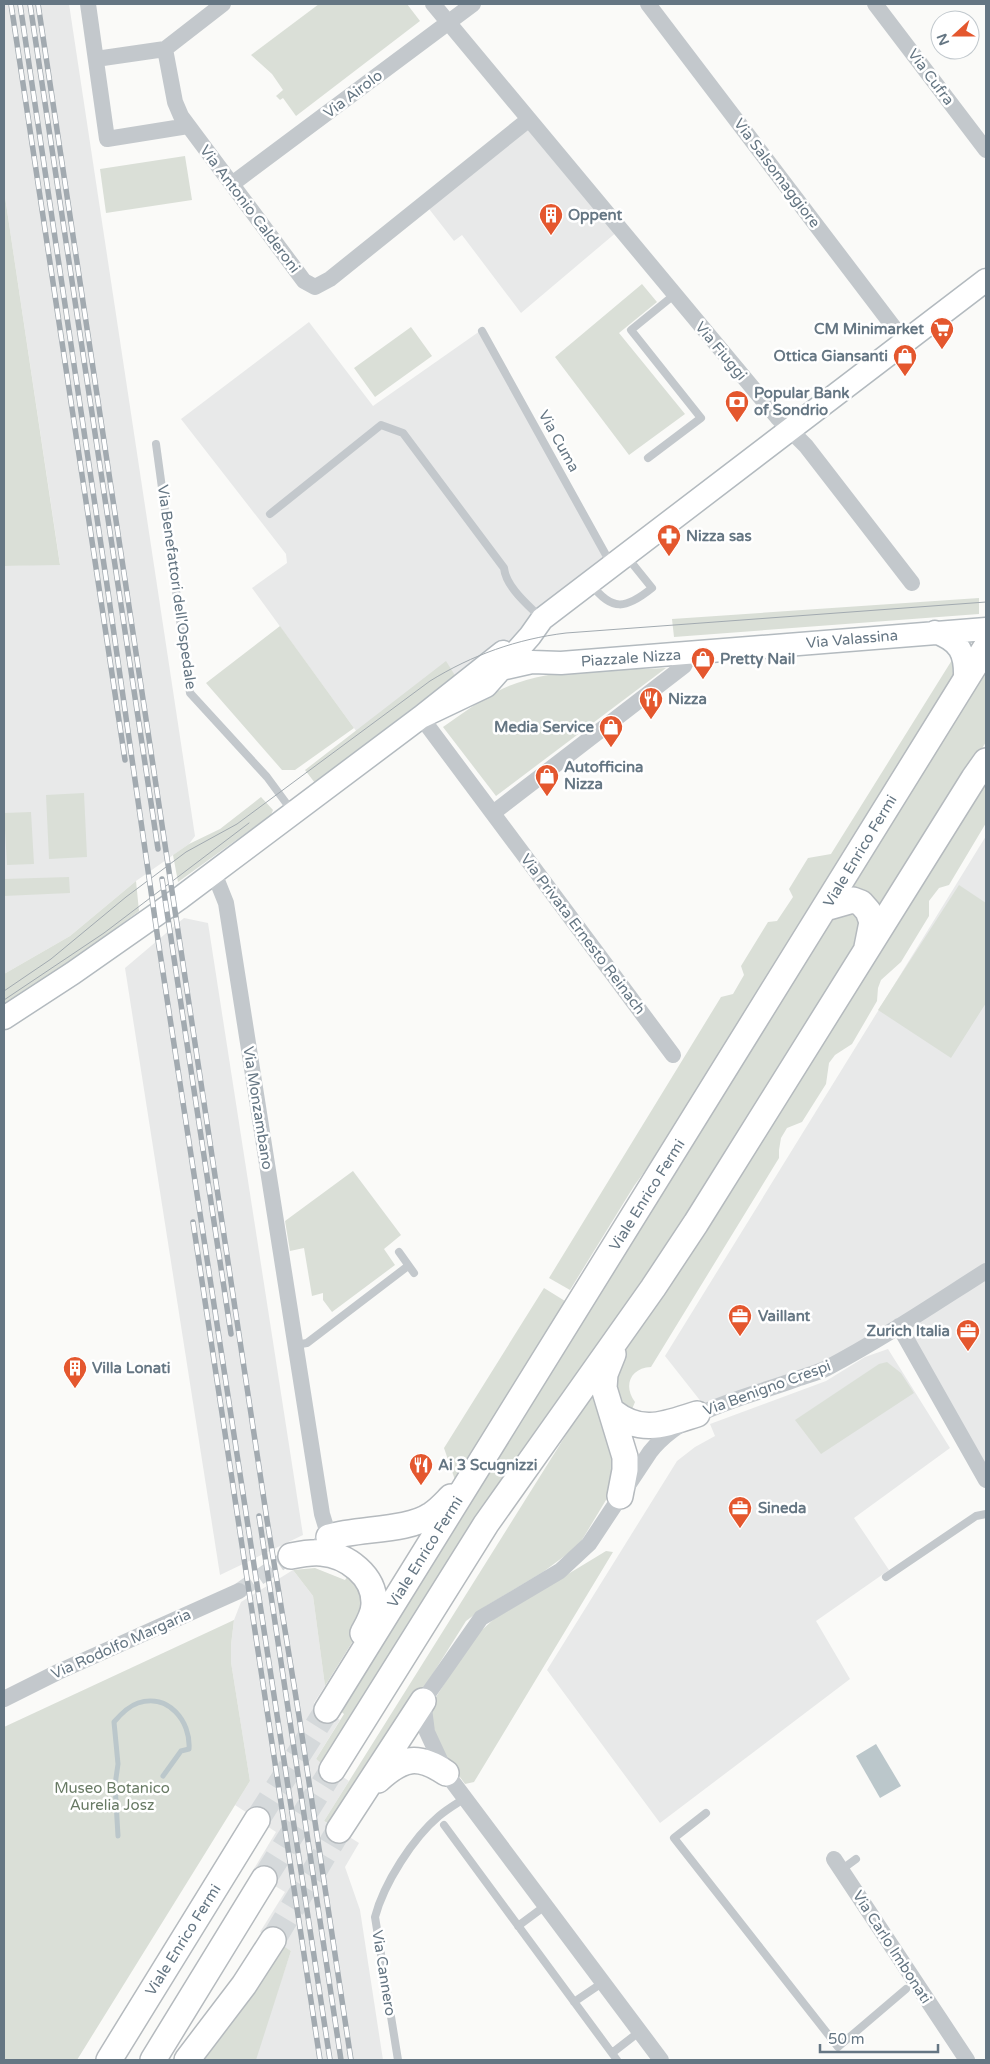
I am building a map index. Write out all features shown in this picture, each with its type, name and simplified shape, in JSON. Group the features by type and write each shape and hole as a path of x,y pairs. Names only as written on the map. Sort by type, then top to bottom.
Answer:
{"main road":[{"path":"501,669 542,619 986,280"},
{"name":"Piazzale Nizza","path":"542,619 539,637 540,644 549,657 561,663"},
{"name":"Via Valassina","path":"687,652 986,629"},
{"path":"935,632 948,637 959,646 966,664 965,679"},
{"path":"4,1018 73,973 211,875 420,717 479,682 494,658 525,640"},
{"name":"Viale Enrico Fermi","path":"287,1558 311,1553 335,1556 357,1567 369,1581 374,1604 372,1615 339,1677 331,1704 986,647"},
{"name":"Piazzale Nizza","path":"479,682 501,669 532,662 561,663 687,652"},
{"name":"Piazzale Nizza","path":"479,682 561,663"},
{"path":"332,1770 486,1524 622,1333 696,1223 986,761"},
{"path":"825,908 853,900 862,903 868,911 872,922 866,952"},
{"path":"620,1496 625,1470 625,1457 613,1412 604,1388 605,1374 622,1333"},
{"path":"613,1412 625,1422 647,1426 662,1424 697,1414"},
{"path":"329,1537 417,1522 431,1516 471,1478"},
{"path":"340,1830 423,1701"},
{"path":"367,1790 387,1771 399,1763 420,1760 433,1764 446,1773"},
{"name":"Viale Enrico Fermi","path":"109,2060 257,1820"},
{"path":"153,2060 264,1879"},
{"path":"187,2060 244,1985 273,1940"}],"street":[{"path":"88,4 107,139 188,126"},
{"path":"96,59 165,48 223,4"},
{"name":"Via Fiuggi","path":"433,4 674,295 790,430 806,446 912,583"},
{"name":"Via Airolo","path":"232,184 473,4"},
{"name":"Via Salsomaggiore","path":"648,4 906,342"},
{"name":"Via Cufra","path":"875,4 986,150"},
{"name":"Via Antonio Calderoni","path":"165,48 177,109 304,281 315,287 330,279 528,120"},
{"name":"Piazzale Nizza","path":"493,813 684,666 687,660 687,652"},
{"path":"420,717 493,813"},
{"name":"Via Privata Ernesto Reinach","path":"493,813 673,1055"},
{"name":"Via Monzambano","path":"211,875 218,883 226,903 322,1514 329,1537"},
{"name":"Via Benigno Crespi","path":"620,1496 660,1439 697,1414 825,1369 899,1326 986,1271"},
{"path":"899,1326 986,1480"},
{"path":"620,1496 589,1544 575,1558 546,1581 481,1618 423,1701 427,1732 446,1773 661,2060"},
{"path":"287,1558 329,1537"},
{"name":"Via Rodolfo Margaria","path":"4,1699 58,1672 239,1592"},
{"name":"Via Carlo Imbonati","path":"837,1864 967,2060"}],"lane":[{"path":"648,458 701,418 631,330 674,295"},
{"name":"Via Cuma","path":"482,331 619,560"},
{"path":"270,514 381,425 403,434 504,568 504,576 524,602 542,619"},
{"name":"Via Benefattori dell'Ospedale","path":"156,444 190,693 267,777 294,813"},
{"path":"590,583 608,603 618,604 630,603 640,598 652,588 619,560"},
{"path":"399,1252 414,1274"},
{"path":"295,1345 307,1343 408,1266"},
{"path":"886,1577 976,1516 986,1514"},
{"name":"Via Cannero","path":"398,2060 375,1917 380,1898 405,1855 438,1816 465,1798"},
{"path":"706,1814 674,1838 838,2047 906,1989"},
{"path":"444,1825 617,2060"},
{"path":"837,1864 856,1858"},
{"path":"518,1926 545,1906"},
{"path":"574,2002 602,1983"},
{"path":"612,2053 639,2032"}],"shaded area":[{"path":"4,4 69,4 195,836 189,844 136,881 70,936 4,974 4,566 60,564 4,190"},
{"path":"528,124 618,231 521,313 462,235 454,241 426,205"},
{"path":"309,322 373,406 480,331 612,568 370,750 252,588 287,563 286,554 181,419"},
{"path":"986,836 986,1470 904,1327 823,1368 706,1408 665,1356"},
{"path":"184,918 208,923 303,1535 220,1575 125,968"},
{"path":"888,1349 950,1448 854,1518 889,1570 816,1621 850,1679 660,1823 547,1670 677,1461 695,1447 715,1436 710,1424 826,1381 865,1357"},
{"path":"293,1570 313,1596 325,1686 314,1703 340,1720 316,1759 349,1781 324,1821 359,1843 345,1867 360,1910 383,2060 256,2060 255,2058 291,1951 260,1932 285,1892 252,1872 276,1832 235,1805 250,1781 231,1662 231,1645 234,1620 241,1602"},
{"path":"876,1744 901,1786 880,1798 856,1756"}],"green space":[{"path":"319,4 407,4 420,21 296,116 283,98 280,100 276,96 283,90 272,74 251,55"},
{"path":"185,156 192,200 106,213 100,169"},
{"path":"4,190 60,565 4,566"},
{"path":"642,284 657,302 619,333 685,414 629,455 555,357"},
{"path":"411,327 432,356 375,397 354,368"},
{"path":"979,598 979,614 674,637 672,619"},
{"path":"280,626 354,728 295,770 282,770 206,683"},
{"path":"952,660 955,660 956,670 951,685 697,1099 634,1186 570,1290 549,1278 721,997 733,994 744,975 741,966 768,922 777,921 793,897 789,889 808,858 831,854"},
{"path":"446,661 456,677 420,702 315,783 305,770"},
{"path":"986,665 986,742 905,872 878,909 845,891"},
{"path":"666,668 496,796 443,727 502,689 541,676 582,671"},
{"path":"986,784 986,823 949,885 939,888 929,901 929,916 901,962 881,980 877,1001 852,1044 835,1055 829,1063 826,1084 802,1122 787,1128 781,1138 779,1158 651,1367 644,1368 634,1374 629,1384 631,1396 635,1402 630,1414 620,1407 614,1381 624,1347"},
{"path":"84,793 87,857 49,859 46,795"},
{"path":"261,797 273,810 271,815 178,882 173,855 189,844 220,829"},
{"path":"31,812 34,864 7,865 4,813"},
{"path":"69,877 70,893 4,896 4,879"},
{"path":"136,881 139,911 62,968 4,1005 4,974 70,936"},
{"path":"959,885 986,903 986,1003 951,1058 878,1010"},
{"path":"843,909 862,916 867,930 741,1135 325,1766 316,1759 344,1714 339,1710 828,919"},
{"path":"353,1171 401,1235 384,1249 395,1265 332,1312 323,1300 323,1293 312,1296 304,1248 290,1251 285,1221"},
{"path":"544,1288 565,1301 455,1480 444,1448"},
{"path":"887,1362 901,1373 914,1393 821,1454 795,1420 879,1364"},
{"path":"596,1387 618,1460 609,1495 582,1540 570,1552 543,1572 486,1606 466,1621 336,1828 324,1821"},
{"path":"606,1551 613,1552 474,1782 465,1784 441,1747 431,1716 431,1705 473,1638 494,1619"},
{"path":"315,1568 345,1580 350,1573 364,1594 361,1628 325,1686 313,1596 293,1570"},
{"name":"Museo Botanico Aurelia Josz","path":"234,1620 231,1662 250,1781 77,2060 4,2060 4,1727"},
{"path":"279,1943 291,1951 256,2060 199,2060"}],"waterway":[{"path":"118,1836 115,1785 118,1764 114,1722 128,1708 135,1704 149,1701 159,1702 168,1706 176,1712 186,1729 189,1749 181,1751 163,1776"}],"tunnel":[{"path":"239,1591 284,1560"},
{"path":"257,1820 327,1710"},
{"path":"264,1879 332,1770"},
{"path":"273,1940 339,1830"}],"tram line":[{"path":"4,991 51,959 126,897 186,852 237,824 430,681 479,656 530,639 566,633 986,602"},
{"path":"4,1000 104,933 249,823"}],"railway":[{"path":"11,4 125,760"},
{"path":"20,4 158,940 330,2060"},
{"path":"30,4 158,849"},
{"path":"38,4 267,1520 351,2060"},
{"path":"162,879 231,1334"},
{"path":"193,1222 320,2060"},
{"path":"259,1516 341,2060"}],"place":[{"name":"Oppent","path":"551,236"},
{"name":"CM Minimarket","path":"942,350"},
{"name":"Ottica Giansanti","path":"905,377"},
{"name":"Popular Bank of Sondrio","path":"737,423"},
{"name":"Nizza sas","path":"669,557"},
{"name":"Pretty Nail","path":"703,680"},
{"name":"Nizza","path":"651,720"},
{"name":"Media Service","path":"611,748"},
{"name":"Autofficina Nizza","path":"547,797"},
{"name":"Vaillant","path":"740,1337"},
{"name":"Zurich Italia","path":"968,1352"},
{"name":"Villa Lonati","path":"75,1389"},
{"name":"Ai 3 Scugnizzi","path":"421,1486"},
{"name":"Sineda","path":"740,1529"}]}
